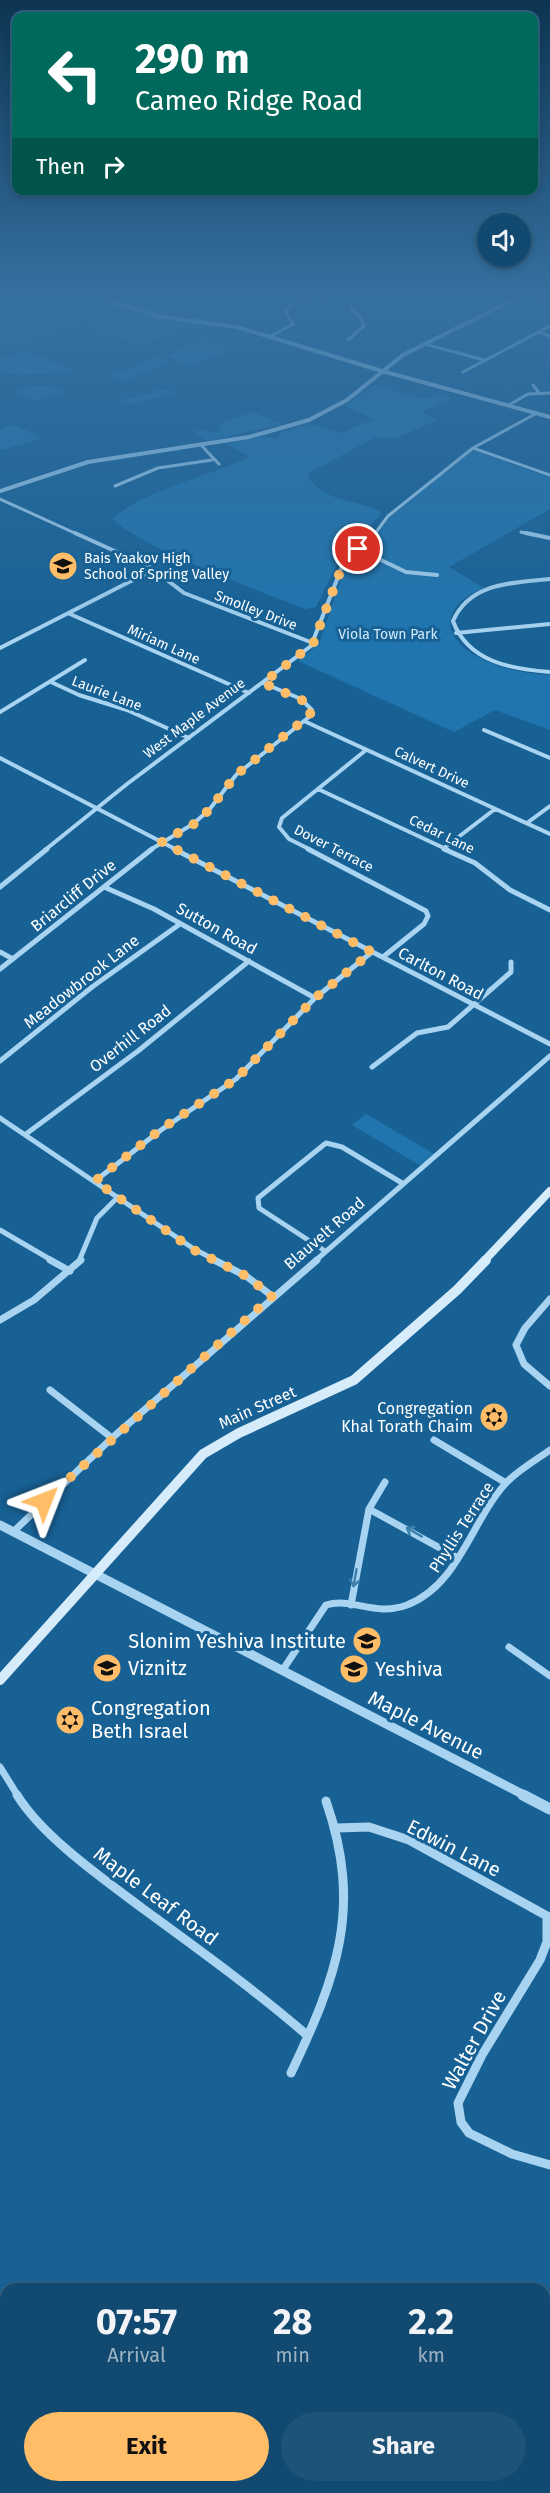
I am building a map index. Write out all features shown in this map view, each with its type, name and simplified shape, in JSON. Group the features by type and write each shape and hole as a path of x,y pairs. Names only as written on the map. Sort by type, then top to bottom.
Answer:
{"main road":[{"name":"Main Street","path":"0,1680 203,1454 233,1436 335,1391 354,1380 457,1290 550,1191"}],"street":[{"path":"0,491 88,462 267,433 316,417 332,408"},
{"path":"521,408 550,417"},
{"path":"313,644 343,564 377,532 396,508 473,448 537,413"},
{"path":"200,444 212,460 219,464"},
{"path":"473,448 550,475"},
{"path":"114,486 158,468 212,460"},
{"name":"Smolley Drive","path":"0,499 157,572 184,593 313,644"},
{"path":"522,532 550,538"},
{"path":"358,549 406,572 437,575"},
{"path":"0,648 135,579 157,572"},
{"path":"550,579 494,587 467,599 455,613 453,621 456,633 464,643 495,662 550,672"},
{"name":"Miriam Lane","path":"70,614 249,693"},
{"path":"456,633 550,624"},
{"name":"West Maple Avenue","path":"0,887 98,808 313,644"},
{"path":"0,712 85,660"},
{"name":"Laurie Lane","path":"51,682 86,698 127,710 189,738"},
{"path":"263,683 309,705 311,713 304,721"},
{"name":"Calvert Drive","path":"304,721 550,834"},
{"name":"Briarcliff Drive","path":"0,969 162,842 194,824 209,810 236,775 304,721"},
{"path":"484,730 550,758"},
{"name":"Dover Terrace","path":"366,750 282,818 279,826 283,834 415,903 426,911 428,916 424,924 383,957"},
{"name":"Carlton Road","path":"0,758 550,1044"},
{"name":"Cedar Lane","path":"318,789 475,863 510,891 550,910"},
{"path":"527,823 550,806"},
{"path":"444,848 495,809"},
{"name":"Sutton Road","path":"104,887 180,924 315,998"},
{"name":"Meadowbrook Lane","path":"0,1061 100,981 180,924"},
{"path":"0,952 13,959"},
{"path":"95,1181 160,1130 236,1079 315,998 372,952"},
{"name":"Overhill Road","path":"26,1134 138,1051 249,961"},
{"path":"372,1067 417,1033 448,1027 511,972 511,962"},
{"name":"Blauvelt Road","path":"13,1532 112,1438 272,1296 550,1056"},
{"path":"0,1118 194,1250 246,1276 272,1296"},
{"path":"325,1251 259,1208 258,1198 326,1143 342,1147 402,1183"},
{"path":"0,1320 34,1300 70,1271 82,1258 97,1218 118,1197"},
{"path":"0,1230 70,1271"},
{"path":"550,1299 525,1328 516,1345 520,1361 526,1369 550,1386"},
{"path":"50,1390 112,1438"},
{"path":"434,1440 506,1483"},
{"name":"Phyllis Terrace","path":"282,1671 321,1610 332,1603 386,1610 410,1605 439,1585 506,1483 550,1450"},
{"path":"351,1605 369,1509 385,1482"},
{"path":"369,1509 391,1519 458,1558"},
{"path":"0,1525 93,1574"},
{"name":"Maple Avenue","path":"93,1574 550,1809"},
{"path":"509,1647 550,1676"},
{"name":"Maple Leaf Road","path":"0,1767 27,1811 94,1872 266,2000 308,2036"},
{"path":"291,2073 328,1992 339,1948 343,1883 337,1828 326,1801"},
{"name":"Edwin Lane","path":"337,1828 369,1827 408,1840 548,1917"},
{"name":"Walter Drive","path":"548,1917 547,1941 540,1960 482,2055 458,2103 461,2122 469,2133 512,2154 550,2165"}],"green space":[{"path":"350,408 429,408 421,412 438,420 396,438 374,438 307,474 314,484 331,496 373,508 382,513 342,554 316,607 305,609 173,555 146,542 125,529 113,518 127,508 161,491 250,457 226,444 263,437 278,439 279,433 309,424 341,433 374,419"},
{"path":"252,412 283,424 208,441 193,432 203,429 213,433 221,430 218,424"},
{"path":"12,424 38,436 39,439 3,450 0,448 0,430"},
{"name":"Viola Town Park","path":"473,450 550,478 550,509 449,567 484,588 458,604 452,614 453,634 471,653 486,661 517,671 550,675 550,730 495,710 454,732 298,661 319,644 346,564 379,532 396,508"},
{"path":"366,1114 436,1155 421,1166 352,1125"}],"place":[{"name":"Bais Yaakov High School of Spring Valley","path":"63,566"},
{"name":"Congregation Khal Torath Chaim","path":"494,1417"},
{"name":"Slonim Yeshiva Institute","path":"367,1641"},
{"name":"Viznitz","path":"107,1668"},
{"name":"Yeshiva","path":"354,1669"},
{"name":"Congregation Beth Israel","path":"70,1720"}],"route":[{"path":"44,1501 272,1296 246,1276 194,1250 95,1181 160,1130 236,1079 315,998 372,952 162,842 194,824 209,810 225,786 236,775 309,717 312,710 306,702 263,683 313,644 343,564 358,549"}]}
